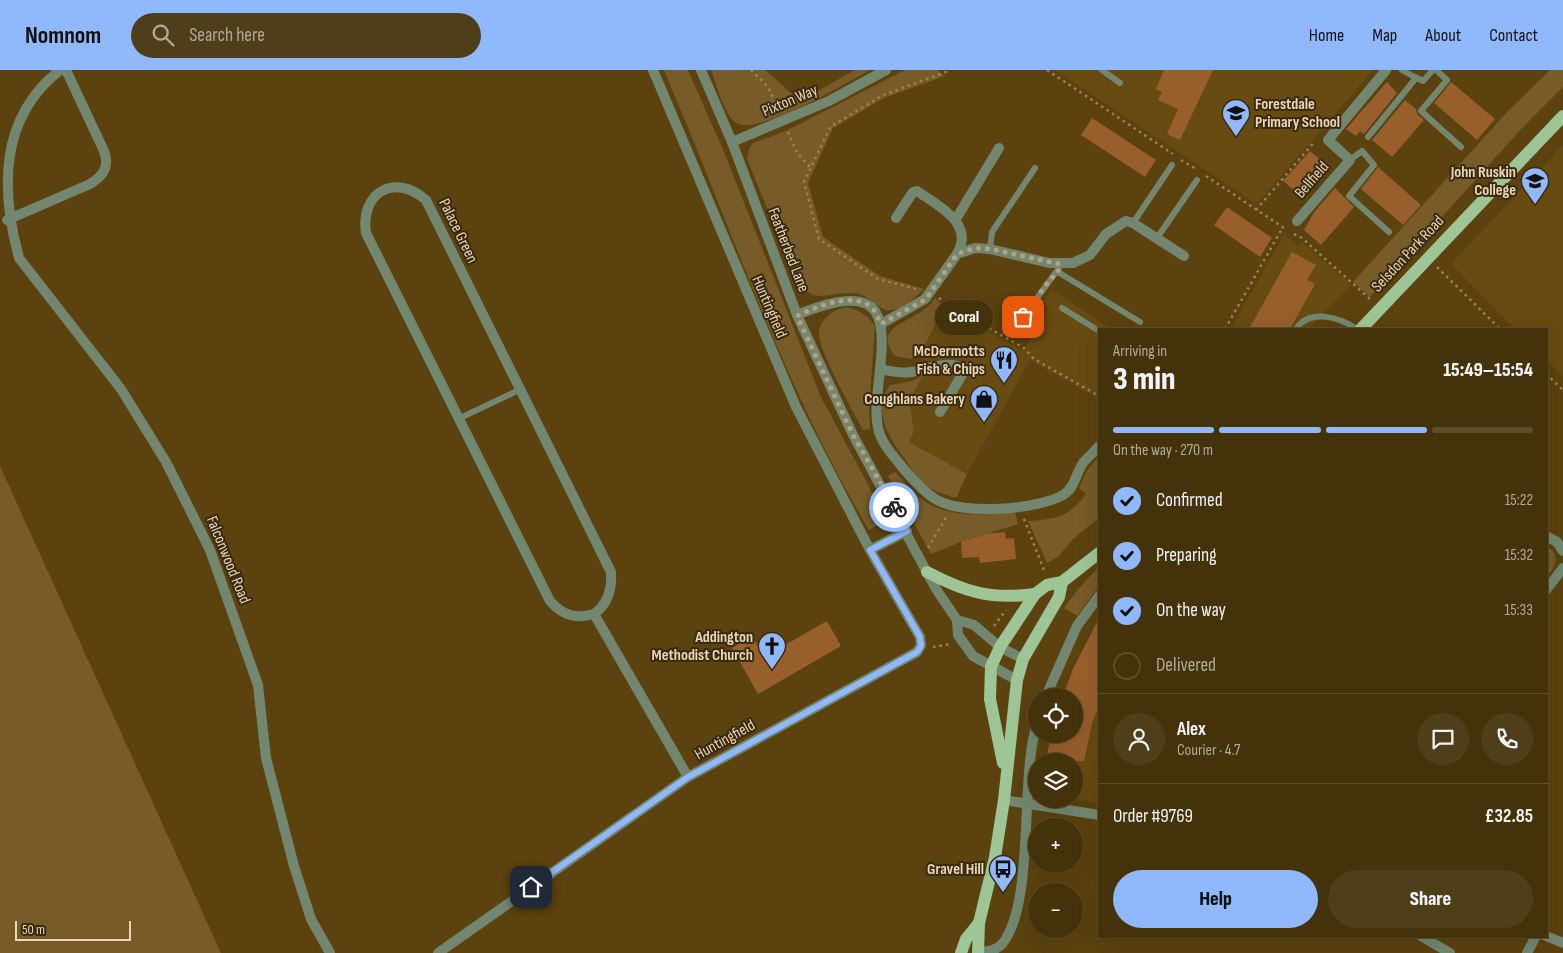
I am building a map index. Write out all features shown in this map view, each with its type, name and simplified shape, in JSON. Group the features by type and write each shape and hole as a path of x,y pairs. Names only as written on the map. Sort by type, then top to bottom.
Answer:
{"main road":[{"name":"Selsdon Park Road","path":"1361,328 1563,116"},
{"path":"1005,773 990,699 991,667 1000,647 1035,594 1047,585 1062,582 1098,554"},
{"path":"924,566 962,589 985,596 1035,594"},
{"path":"978,952 979,923 995,857 1004,800 1005,773 1017,680 1023,659 1059,597 1062,582"},
{"path":"961,953 966,939 979,923"}],"street":[{"name":"Falconwood Road","path":"60,70 28,99 11,132 4,158 2,188 11,239 20,258 121,389 166,462 210,550 258,686 266,758 294,866 311,919 330,953"},
{"path":"7,220 90,184 99,178 105,170 107,162 104,151 66,70"},
{"name":"Huntingfield","path":"438,953 688,777 917,652 921,646 920,637 870,550 796,407 653,70"},
{"name":"Featherbed Lane","path":"701,70 732,142 797,316 853,435 907,531 924,566 957,620 958,635 968,650 973,656 1017,680"},
{"name":"Pixton Way","path":"732,142 829,101 886,70"},
{"name":"Bellfield","path":"1297,221 1350,160 1328,140 1386,70"},
{"path":"956,219 999,148"},
{"name":"Palace Green","path":"406,188 417,192 426,200 611,572 611,589 608,598 602,608 594,614 572,616 563,613 550,601 458,419 366,234 365,212 378,193 387,189 406,188"},
{"path":"881,324 926,299 957,254 963,236 956,219 917,191 913,192 896,218"},
{"path":"957,254 975,248 990,249 1059,268 1084,260 1106,234 1126,221 1133,223 1184,256"},
{"path":"797,316 844,301 860,302 869,305 876,312 881,324 880,369 875,412 883,442 923,490 938,500 952,506 983,508 1037,505 1064,494 1072,487 1083,464 1098,447"},
{"path":"880,369 911,372 938,364 955,364 965,368 940,412"},
{"path":"870,550 907,531"},
{"path":"1548,537 1558,542 1563,551"},
{"path":"1548,587 1563,568"},
{"path":"1050,688 1078,626 1098,597"},
{"path":"594,614 688,777"},
{"path":"957,620 974,625 1000,647 1023,659"},
{"path":"978,952 995,950 1003,943 1012,925 1021,883 1026,802 1034,743"},
{"path":"1004,800 1098,815"},
{"path":"1548,937 1563,943"},
{"path":"1424,938 1450,953"},
{"path":"1527,953 1535,938"}],"lane":[{"path":"1102,70 1120,83"},
{"path":"1402,70 1423,81 1434,70 1448,80 1421,111 1461,147"},
{"path":"1368,137 1415,77"},
{"path":"1350,160 1362,151 1374,165 1350,196 1389,232"},
{"path":"1133,223 1172,165"},
{"path":"990,249 992,232 1035,168"},
{"path":"1157,238 1197,180"},
{"path":"1023,317 1059,268 1140,322"},
{"path":"1062,308 1098,330"},
{"path":"1297,328 1302,320 1310,317 1329,317 1348,323 1355,328"},
{"path":"458,419 519,390"}],"path":[{"path":"751,70 768,87 780,112"},
{"path":"945,70 946,72 883,96 830,127 804,182 819,239 878,279 930,291 952,308 1024,348 1034,358 1098,395"},
{"path":"1047,70 1283,228 1302,238 1380,308"},
{"path":"787,130 797,153 811,168"},
{"path":"1256,210 1314,141 1328,140"},
{"path":"1226,328 1283,228"},
{"path":"1446,276 1499,328"},
{"path":"1548,376 1563,390"},
{"path":"924,566 952,506"},
{"path":"1018,506 1046,570 1038,574"},
{"path":"991,631 1007,607 1013,610"},
{"path":"921,646 931,648 952,644 954,646"}],"shaded area":[{"path":"664,70 688,70 724,152 821,397 887,520 869,530 838,475 784,362"},
{"path":"711,70 765,70 800,101 855,70 870,70 801,107 761,123 746,125 735,122 727,112"},
{"path":"905,70 937,70 945,76 884,98 833,128 808,183 823,237 880,276 924,289 905,305 892,310 884,309 862,295 852,293 826,296 811,294 803,289 796,279 747,159 749,149 753,143 788,130"},
{"name":"Forestdale Primary School","path":"1055,70 1373,70 1257,204"},
{"path":"1550,70 1563,70 1563,87 1523,127 1370,297 1353,282 1508,111"},
{"name":"John Ruskin College","path":"1563,145 1563,377 1548,362 1548,328 1514,328 1451,264"},
{"path":"1284,234 1299,246 1301,241 1351,285 1309,328 1232,328"},
{"path":"1052,290 1109,328 1098,328 1098,398 1030,360 967,474 909,442 914,431 909,401 923,375 920,355 944,306 1023,351 1048,308 1041,304"},
{"path":"935,298 944,306 920,355 911,359 895,356 888,340 889,334 898,325 923,311"},
{"path":"846,307 863,313 875,326 869,412 870,429 863,430 831,368 819,335 821,324 827,316 836,310"},
{"path":"923,375 909,401 914,431 909,442 967,474 956,498 934,490 921,480 893,442 884,423 882,404 890,385 912,381"},
{"path":"1098,457 1098,519 1073,539 1058,557 1047,563 1028,521 1054,518 1074,508 1086,494 1079,488 1088,469"},
{"path":"0,466 221,953 0,953"},
{"path":"895,472 916,495 938,508 963,514 1015,512 1018,524 961,542 931,554 888,476"},
{"path":"1548,548 1554,553 1555,557 1552,570 1548,575"},
{"path":"1098,568 1098,587 1077,616 1064,608 1078,589"},
{"path":"1098,623 1098,803 1083,800 1083,753 1047,753 1049,743 1083,743 1083,688 1066,688"}],"building":[{"path":"1164,70 1213,70 1180,140 1167,134 1178,109 1158,100 1162,92 1156,89"},
{"path":"1387,82 1397,93 1364,134 1360,131 1356,136 1346,129"},
{"path":"1451,82 1495,119 1477,140 1434,103"},
{"path":"1405,100 1416,109 1417,114 1424,120 1392,157 1372,140"},
{"path":"1092,118 1156,160 1145,177 1081,135"},
{"path":"1310,151 1324,163 1301,196 1283,181"},
{"path":"1378,167 1421,205 1403,225 1361,189"},
{"path":"1335,188 1354,207 1321,245 1304,230 1315,211"},
{"path":"1227,207 1272,238 1260,257 1214,225"},
{"path":"1292,252 1316,265 1307,280 1315,284 1291,328 1250,328"},
{"path":"1005,532 1006,539 1014,538 1016,559 980,563 979,557 962,558 961,542 986,534"},
{"path":"1098,620 1098,708 1092,723 1084,761 1083,753 1047,753 1049,743 1083,743 1083,688 1066,688 1073,669"},
{"name":"Addington Methodist Church","path":"827,621 841,646 758,694 732,648 752,636 764,657"}],"way so far":[{"path":"894,507 853,435 797,316 844,301 860,302 869,305 876,312 881,324 908,311 926,299 957,254 975,248 990,249 1060,264 1058,272 1048,282 1023,317"}],"place":[{"name":"Forestdale Primary School","path":"1236,137"},
{"name":"John Ruskin College","path":"1535,205"},
{"name":"Coral","path":"1023,317"},
{"name":"McDermotts Fish & Chips","path":"1004,384"},
{"name":"Coughlans Bakery","path":"984,423"},
{"name":"Addington Methodist Church","path":"772,670"},
{"name":"Gravel Hill","path":"1003,893"}],"route":[{"path":"531,887 688,777 917,652 921,646 920,637 870,550 907,531 894,507"}]}
